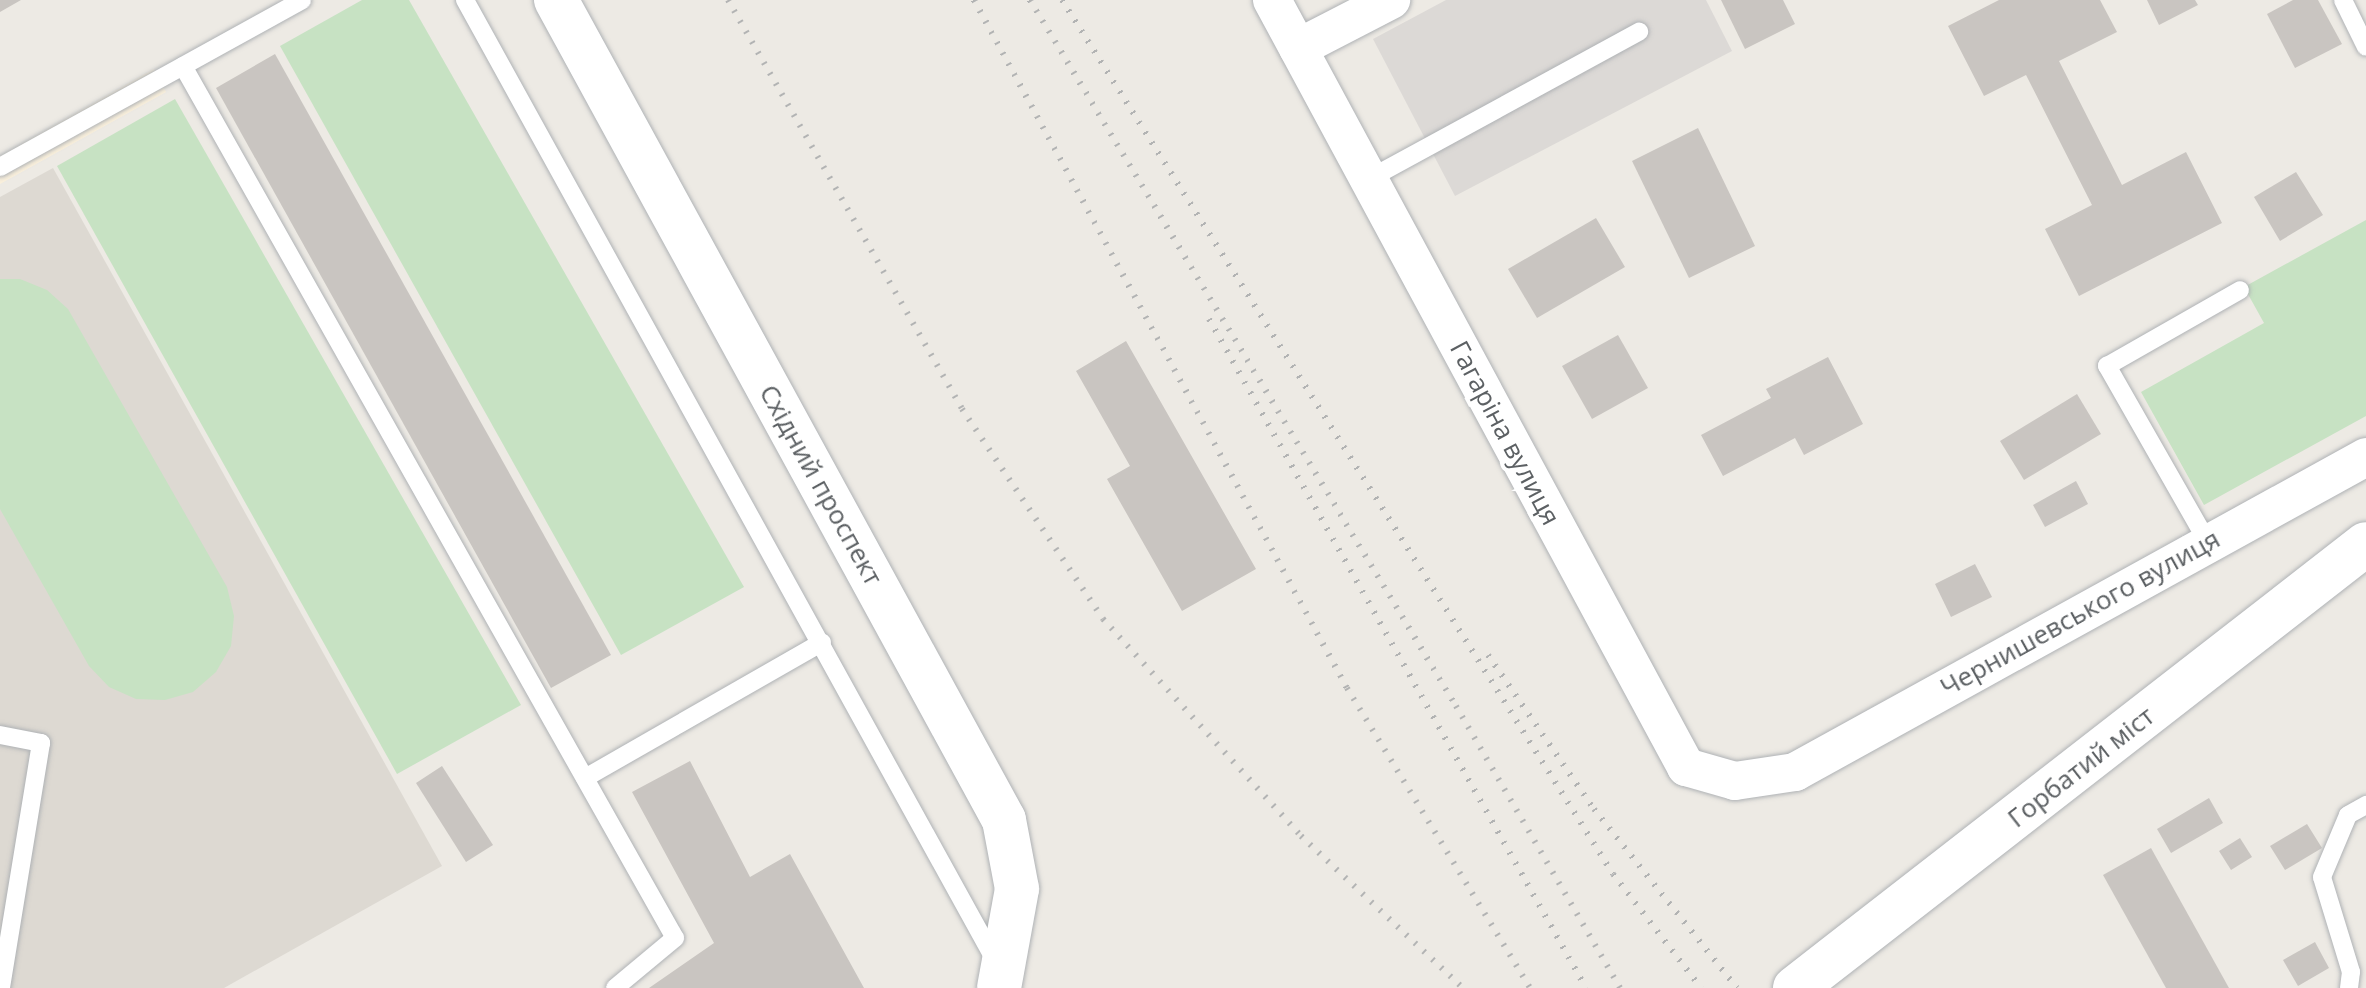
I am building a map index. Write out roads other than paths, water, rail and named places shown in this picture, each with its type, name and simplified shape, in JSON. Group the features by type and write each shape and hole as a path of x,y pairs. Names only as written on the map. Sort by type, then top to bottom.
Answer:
{"main road":[{"name":"Східний проспект","path":"556,0 1004,820 1017,889 1000,980"},
{"name":"Горбатий міст","path":"1795,988 2366,544"}],"street":[{"name":"Гагаріна вулиця","path":"1272,0 1686,767 1735,781 1795,772"},
{"path":"1298,48 1391,0"},
{"name":"Чернишевського вулиця","path":"1795,772 2207,541 2366,457"}],"lane":[{"path":"0,167 302,0"},
{"path":"465,0 822,642 1000,980"},
{"path":"2343,0 2366,47"},
{"path":"1367,180 1639,32"},
{"path":"183,66 675,938 615,988"},
{"path":"2207,541 2107,366 2240,290"},
{"path":"585,778 822,642"},
{"path":"0,735 41,743 1,988"},
{"path":"2349,988 2351,972 2322,877 2348,815 2366,805"}],"railway":[{"path":"728,0 962,409 1103,619 1301,836 1463,988"},
{"path":"974,0 1347,688 1530,988"},
{"path":"1030,0 1456,706 1620,988"},
{"path":"1062,0 1613,874 1701,988"},
{"path":"1209,319 1586,988"},
{"path":"1488,655 1594,809 1737,988"}]}
